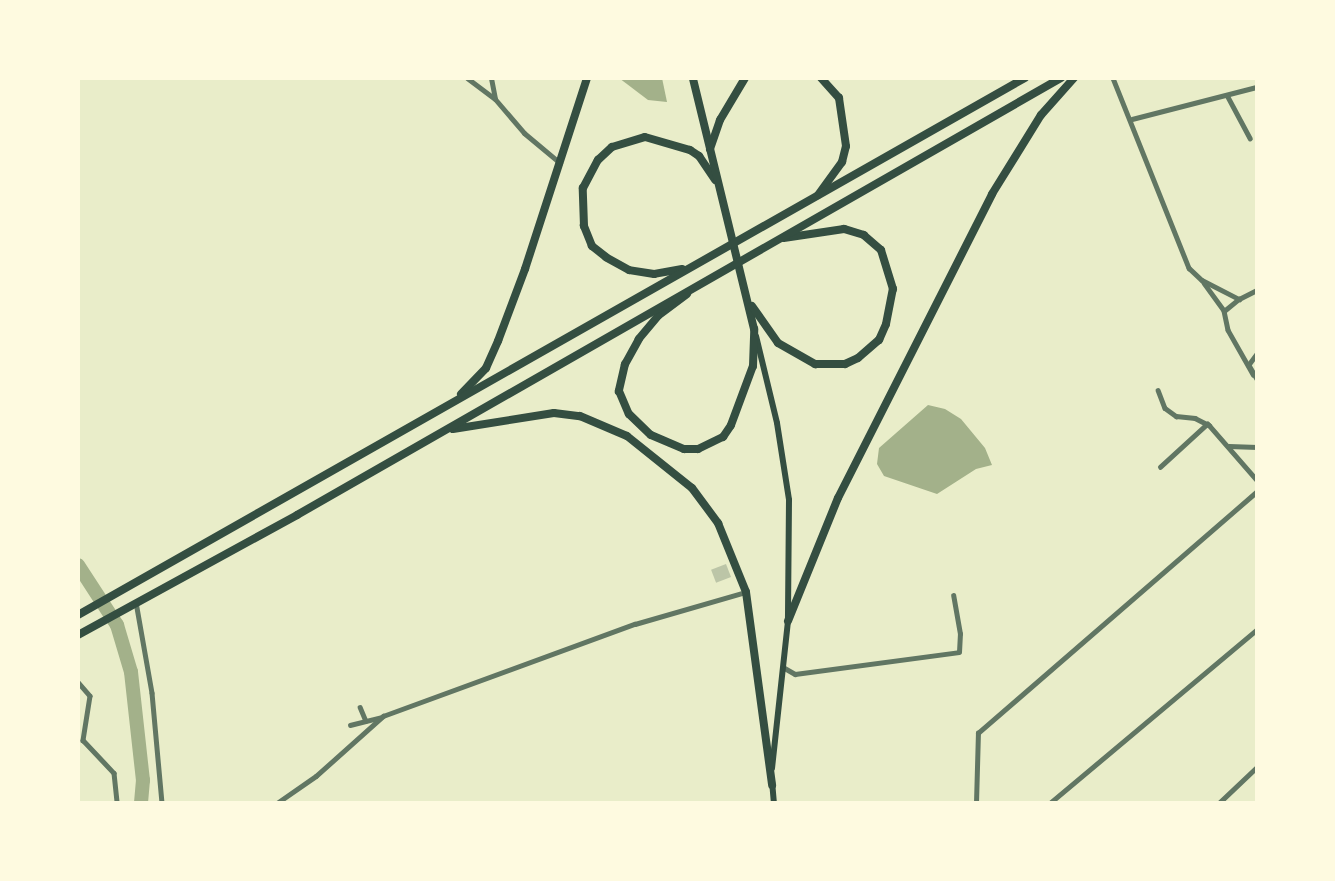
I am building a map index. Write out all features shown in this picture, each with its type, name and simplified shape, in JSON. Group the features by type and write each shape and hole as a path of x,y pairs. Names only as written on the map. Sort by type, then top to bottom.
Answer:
{"highway":[{"path":"455,400 490,359 525,269 587,78"},
{"path":"693,78 754,329 753,366 746,392 731,425 710,446 684,449 668,445 629,414 622,404 620,381 639,339 658,316 711,274"},
{"path":"710,150 720,120 745,78"},
{"path":"816,198 842,162 846,146 839,98 821,78"},
{"path":"78,615 1024,78"},
{"path":"78,635 422,443 711,274 1060,78"},
{"path":"788,621 838,498 992,194 1041,115 1074,78"},
{"path":"706,260 674,272 654,274 629,270 606,257 592,246 584,226 583,188 598,160 612,147 645,137 690,150 699,156 718,184"},
{"path":"748,302 778,344 815,364 845,364 858,358 879,340 886,324 893,289 891,273 881,250 864,234 844,229 820,230 768,243"},
{"path":"422,443 457,428 510,418 554,413 580,416 601,424 647,450 692,488 718,523 746,592 772,785"}],"main road":[{"path":"754,329 777,423 789,500 788,621 772,785 774,803"}],"street":[{"path":"466,78 495,99 524,133 560,163"},
{"path":"491,78 495,99"},
{"path":"1113,78 1132,119 1189,268 1202,280 1224,311 1228,330 1244,361 1257,379"},
{"path":"1132,119 1257,87"},
{"path":"1227,95 1250,138"},
{"path":"1202,280 1239,299"},
{"path":"1224,311 1239,299 1257,290"},
{"path":"1244,361 1256,355"},
{"path":"1253,374 1249,365 1256,355"},
{"path":"1158,390 1165,408 1176,416 1207,424 1257,480"},
{"path":"1160,467 1207,424"},
{"path":"1229,446 1257,447"},
{"path":"976,803 975,743 981,730 1257,492"},
{"path":"350,725 383,716 635,624 746,592"},
{"path":"783,667 795,674 959,652 960,634 953,596"},
{"path":"136,602 152,693 162,803"},
{"path":"1050,803 1257,629"},
{"path":"78,682 90,696 83,740 114,773 117,803"},
{"path":"360,707 366,722"},
{"path":"277,803 316,776 383,716"},
{"path":"1219,803 1257,767"}],"shaded area":[{"path":"619,78 662,78 667,102 648,100"},
{"path":"928,405 945,409 961,419 985,448 992,465 976,469 937,494 884,476 877,464 879,448"}],"building":[{"path":"726,564 731,577 716,583 711,570"}],"waterway":[{"path":"78,565 117,625 131,672 143,780 141,803"}]}
